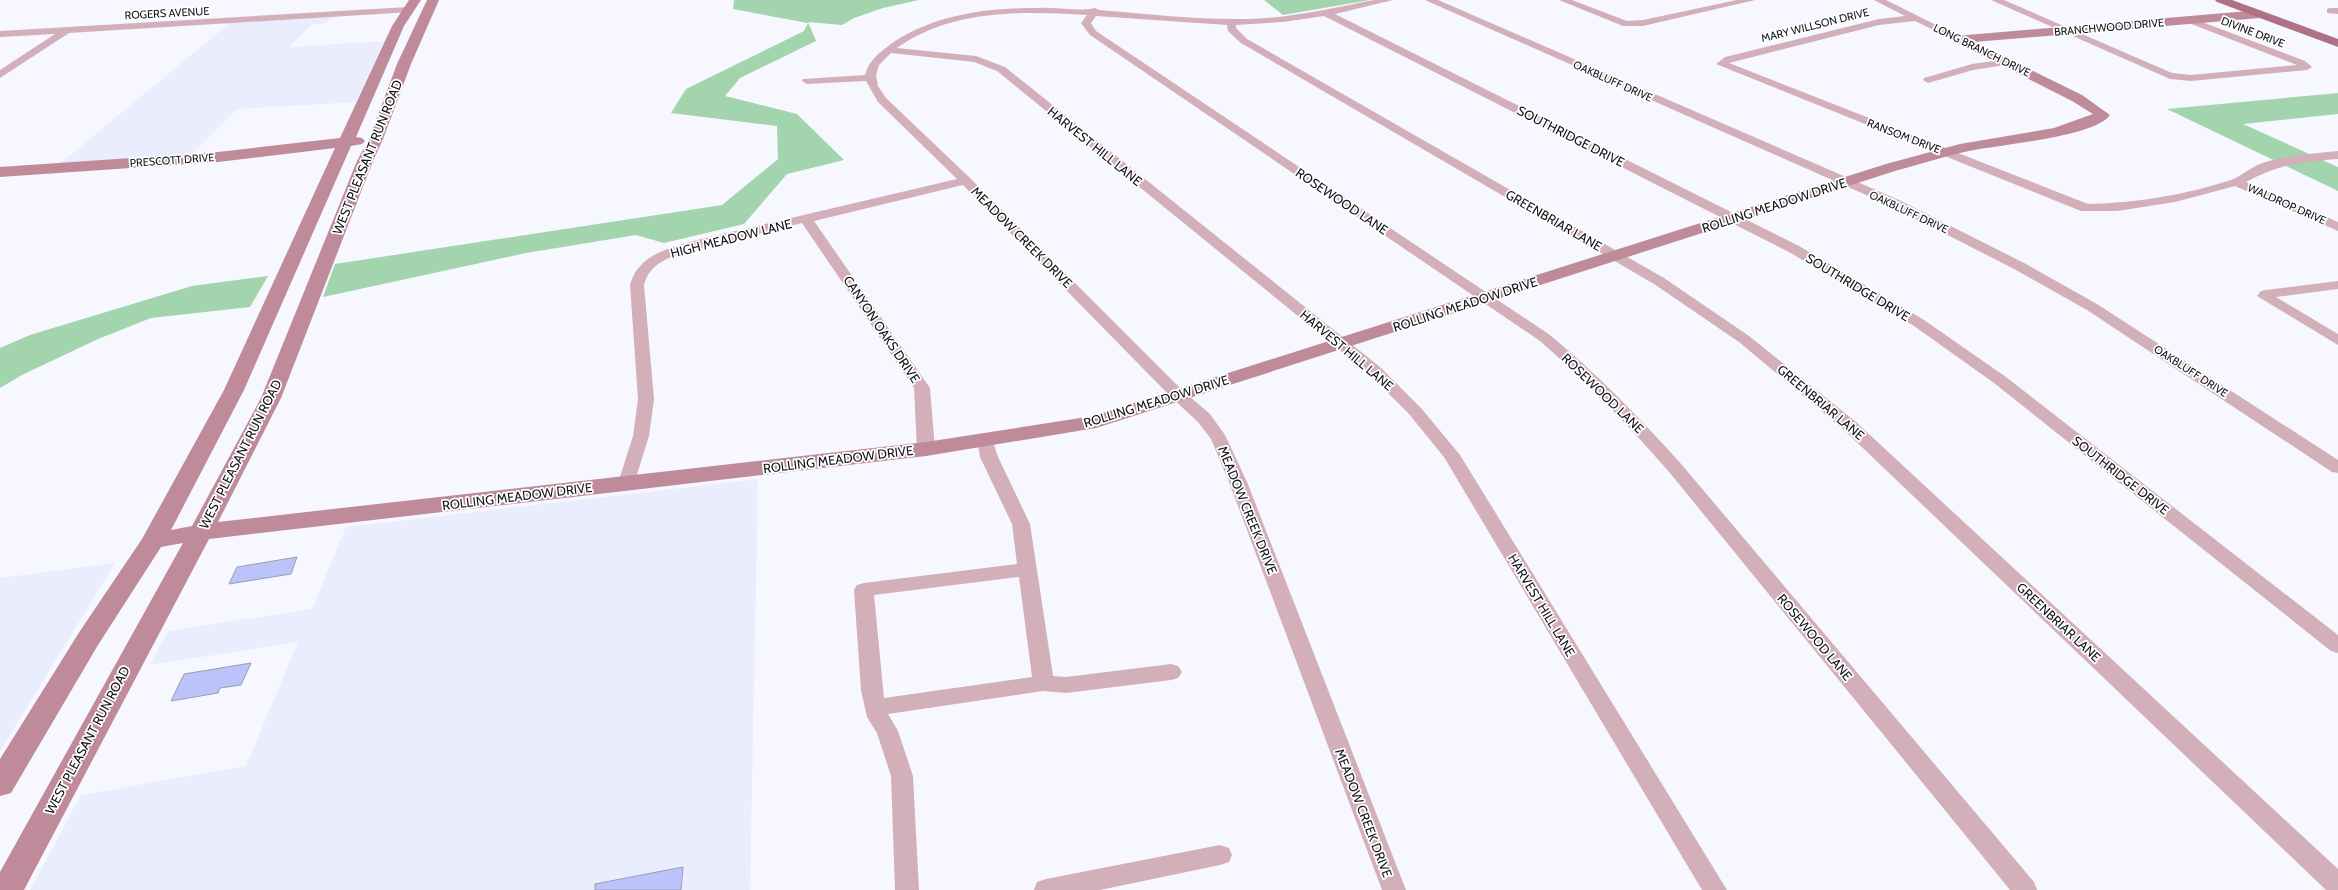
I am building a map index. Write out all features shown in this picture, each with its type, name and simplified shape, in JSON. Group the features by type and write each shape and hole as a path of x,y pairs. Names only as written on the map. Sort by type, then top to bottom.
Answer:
{"main road":[{"path":"2221,0 2338,43"}],"street":[{"path":"807,81 869,78 870,70 888,50 919,30 954,19 979,14 1033,8 1095,10 1232,22 1277,20 1388,0"},
{"name":"OAKBLUFF DRIVE","path":"1430,0 1940,225 2086,304 2187,368 2338,468"},
{"path":"1564,0 1626,24 1634,24 1750,0"},
{"name":"LONG BRANCH DRIVE","path":"1879,0 2008,62 2084,102"},
{"path":"1996,0 2064,30"},
{"path":"411,5 431,4"},
{"name":"WEST PLEASANT RUN ROAD","path":"7,890 201,532 270,398 297,335 339,226 376,139 404,64 431,4"},
{"name":"WEST PLEASANT RUN ROAD","path":"0,784 88,638 153,541 234,390 344,143 398,26 411,5"},
{"name":"ROGERS AVENUE","path":"0,34 411,5"},
{"name":"ROSEWOOD LANE","path":"1095,10 1086,23 1093,33 1485,297 1545,338 1564,354 1620,407 1651,440 2025,890"},
{"name":"SOUTHRIDGE DRIVE","path":"1324,12 1734,218 1858,286 1949,344 2000,380 2338,646"},
{"name":"BRANCHWOOD DRIVE","path":"1959,39 2260,14"},
{"name":"MARY WILLSON DRIVE","path":"1721,64 1729,59 1879,22 1916,18"},
{"name":"DIVINE DRIVE","path":"2064,30 2170,76 2185,78 2307,67 2301,63 2189,20"},
{"name":"GREENBRIAR LANE","path":"1232,22 1231,29 1244,41 1686,297 1744,339 1818,398 2338,885"},
{"path":"0,75 67,30"},
{"name":"HARVEST HILL LANE","path":"888,50 976,58 1001,69 1374,370 1394,389 1451,455 1715,890"},
{"path":"1928,80 1972,67 2008,62"},
{"path":"379,67 404,64"},
{"name":"RANSOM DRIVE","path":"1721,64 2086,208 2117,207 2175,198 2236,182"},
{"name":"MEADOW CREEK DRIVE","path":"869,78 874,89 882,100 966,181 1177,394 1204,418 1219,439 1238,482 1394,890"},
{"name":"ROLLING MEADOW DRIVE","path":"153,541 201,532 926,449 1096,422 1177,394 1340,344 1845,182 1968,146 2050,134 2092,121 2104,115 2084,102"},
{"name":"PRESCOTT DRIVE","path":"0,172 218,157 376,139"},
{"path":"2236,182 2264,167 2297,159 2338,155"},
{"name":"HIGH MEADOW LANE","path":"626,483 641,436 646,399 636,285 638,274 646,266 668,253 694,245 966,181"},
{"name":"WALDROP DRIVE","path":"2236,182 2278,199 2338,227"},
{"name":"CANYON OAKS DRIVE","path":"806,219 922,388 926,449"},
{"path":"304,231 339,226"},
{"path":"2338,285 2266,294 2264,296 2338,340"},
{"path":"985,440 989,456 1002,479 1021,524 1043,682"},
{"path":"907,890 902,776 876,707 872,690 864,590 1028,569"},
{"path":"876,707 1043,682 1066,685 1171,672"},
{"path":"1046,890 1073,888 1220,855"}],"shaded area":[{"path":"332,17 325,24 313,24 289,47 384,41 356,102 237,109 189,157 57,166 230,23"},
{"path":"758,479 750,890 30,890 81,795 246,766 298,642 150,665 168,631 312,609 346,527"},
{"path":"115,563 16,725 0,751 0,578"}],"green space":[{"path":"734,0 919,0 883,8 854,18 842,25 808,22 816,41 740,78 725,96 797,114 844,160 787,174 744,224 664,243 636,235 526,253 323,297 335,264 722,205 778,159 777,126 671,113 686,89 804,31 808,23 733,9"},
{"path":"1264,0 1370,0 1283,15"},
{"path":"2338,93 2338,114 2243,124 2338,167 2338,191 2167,109"},
{"path":"268,276 250,307 151,318 98,339 22,375 0,388 0,348 30,335 192,286"}],"building":[{"path":"297,557 291,574 229,584 237,567"},
{"path":"251,663 241,685 220,688 218,693 171,701 184,674"},
{"path":"683,867 681,890 595,890 595,884"}]}
